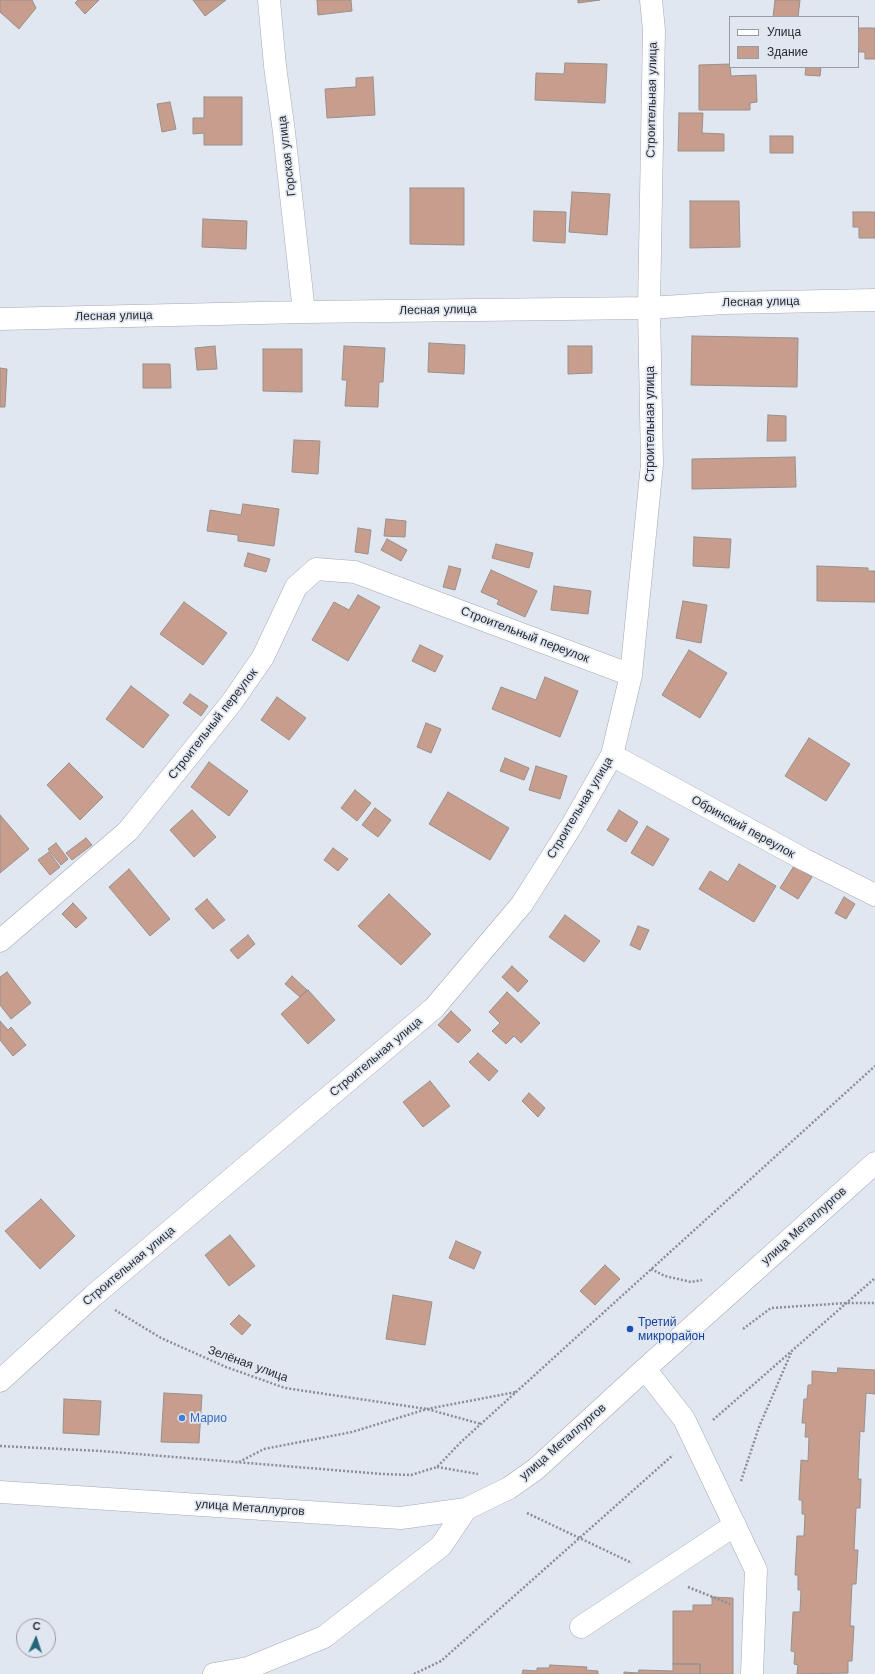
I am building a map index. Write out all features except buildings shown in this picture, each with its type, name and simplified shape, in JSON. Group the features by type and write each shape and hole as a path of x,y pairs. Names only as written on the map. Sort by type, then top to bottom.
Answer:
{"street":[{"name":"Горская улица","path":"269,0 275,66 284,132 304,312"},
{"name":"Строительная улица","path":"0,1381 93,1296 434,1008 522,904 572,825 612,755 631,675 652,464 649,308 654,30 651,0"},
{"name":"Лесная улица","path":"0,319 304,312 649,308 725,302 875,300"},
{"name":"Строительный переулок","path":"0,941 128,831 232,702 264,657 296,587 316,569 355,572 631,675"},
{"name":"Обринский переулок","path":"612,755 805,860 875,895"},
{"name":"улица Металлургов","path":"0,1492 401,1518 466,1510 509,1488 536,1469 875,1163"},
{"path":"645,1369 684,1419 756,1570 752,1674"},
{"path":"214,1674 249,1671 324,1637 441,1546 466,1510"},
{"path":"581,1627 735,1525"}],"path":[{"path":"437,1467 481,1424 875,1066"},
{"path":"651,1269 665,1276 691,1282 702,1280"},
{"path":"414,1674 442,1661 693,1437 875,1278"},
{"name":"Зелёная улица","path":"93,1296 161,1338 226,1367 285,1388 427,1409 481,1424"},
{"path":"743,1329 771,1308 847,1303 875,1303"},
{"path":"740,1488 759,1427 792,1351"},
{"path":"238,1463 264,1449 352,1432 427,1409 517,1392"},
{"path":"0,1446 411,1475 437,1467 479,1474"}],"place":[{"name":"Третий микрорайон","path":"630,1329"},
{"name":"Марио","path":"182,1418"}]}
